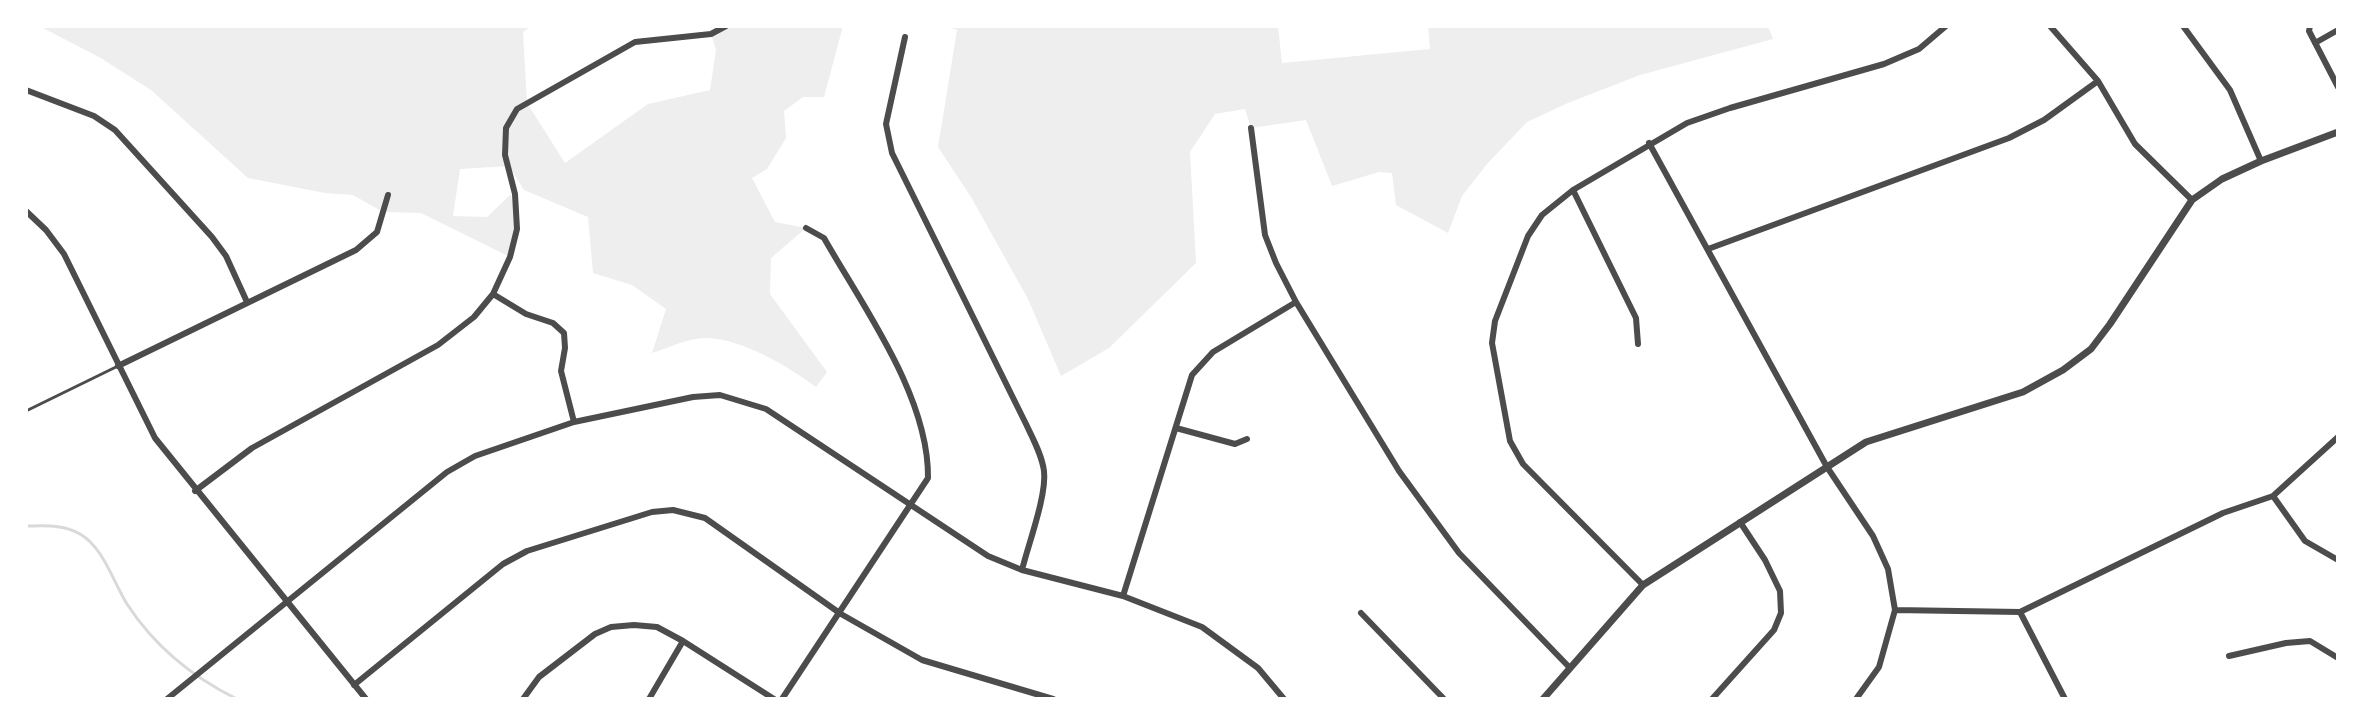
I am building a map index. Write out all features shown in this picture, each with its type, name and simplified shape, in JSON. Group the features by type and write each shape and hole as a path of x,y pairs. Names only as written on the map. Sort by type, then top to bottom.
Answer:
{"street":[{"path":"195,491 252,448 438,345 474,317 493,294 510,257 517,229 515,194 505,155 506,128 517,109 635,42 711,34 726,26"},
{"path":"1643,585 1523,464 1510,441 1492,343 1495,321 1528,236 1542,215 1573,190 1687,123 1884,64 1919,49 1946,26"},
{"path":"2050,26 2098,81 2135,144 2192,200"},
{"path":"2183,26 2230,90 2261,161"},
{"path":"2299,26 2309,29 2338,87"},
{"path":"2315,43 2338,30"},
{"path":"905,37 886,124 892,153 1026,424 1044,473 1022,570"},
{"path":"1708,249 2009,138 2044,120 2098,81"},
{"path":"26,90 94,116 124,138 212,237 226,256 247,302"},
{"path":"1251,128 1265,235 1296,302 1399,471 1459,553 1570,668"},
{"path":"1543,699 1643,585 1866,442 2023,392 2063,370 2091,349 2110,324 2192,200 2222,179 2338,132"},
{"path":"1649,143 1827,467 1873,536 1888,569 1895,610 1879,667 1856,699"},
{"path":"1573,190 1636,318 1638,344"},
{"path":"118,366 356,250 377,232 388,195"},
{"path":"26,211 46,230 64,254 155,438 366,699"},
{"path":"782,699 928,478 929,455 908,385 824,238 806,228"},
{"path":"493,294 526,314 553,323 564,333 561,371 574,422"},
{"path":"1123,596 1192,375 1213,352 1296,302"},
{"path":"167,699 447,472 475,456 574,422 693,397 720,395 766,409 988,556 1022,570 1123,596 1202,627 1258,668 1284,699"},
{"path":"1176,428 1235,444 1247,439"},
{"path":"1895,610 2020,612 2223,513 2273,496 2338,437"},
{"path":"2273,496 2305,541 2338,560"},
{"path":"354,685 503,564 527,551 652,512 673,510 705,518 841,614 922,660 1053,699"},
{"path":"1712,699 1774,630 1781,613 1780,591 1765,560 1740,522"},
{"path":"2020,612 2065,699"},
{"path":"1361,613 1444,699"},
{"path":"523,699 539,677 595,634 611,627 634,625 657,627 774,699"},
{"path":"649,699 683,641"},
{"path":"2229,656 2286,643 2310,641 2338,658"}],"lane":[{"path":"26,411 118,366"}],"shaded area":[{"path":"39,26 532,26 523,32 527,103 565,163 648,104 710,90 716,50 711,34 726,26 843,26 824,97 803,97 784,111 786,138 767,169 752,178 775,222 806,228 771,258 770,294 827,372 816,387 749,348 707,338 686,341 652,353 666,309 632,285 593,273 588,217 524,190 509,166 460,169 453,216 487,217 511,194 517,229 510,257 421,213 383,212 353,195 325,193 248,178 151,90 99,57"},
{"path":"944,26 1278,26 1282,63 1430,49 1428,26 1768,26 1773,39 1640,75 1527,122 1462,196 1448,233 1396,205 1392,173 1379,172 1332,186 1306,120 1251,128 1245,109 1215,114 1190,152 1196,263 1109,348 1061,376 1028,299 971,197 938,147 957,30"}],"waterway":[{"path":"26,526 54,526 80,534 88,540 102,556 138,620 162,647 190,671 237,699"}]}
